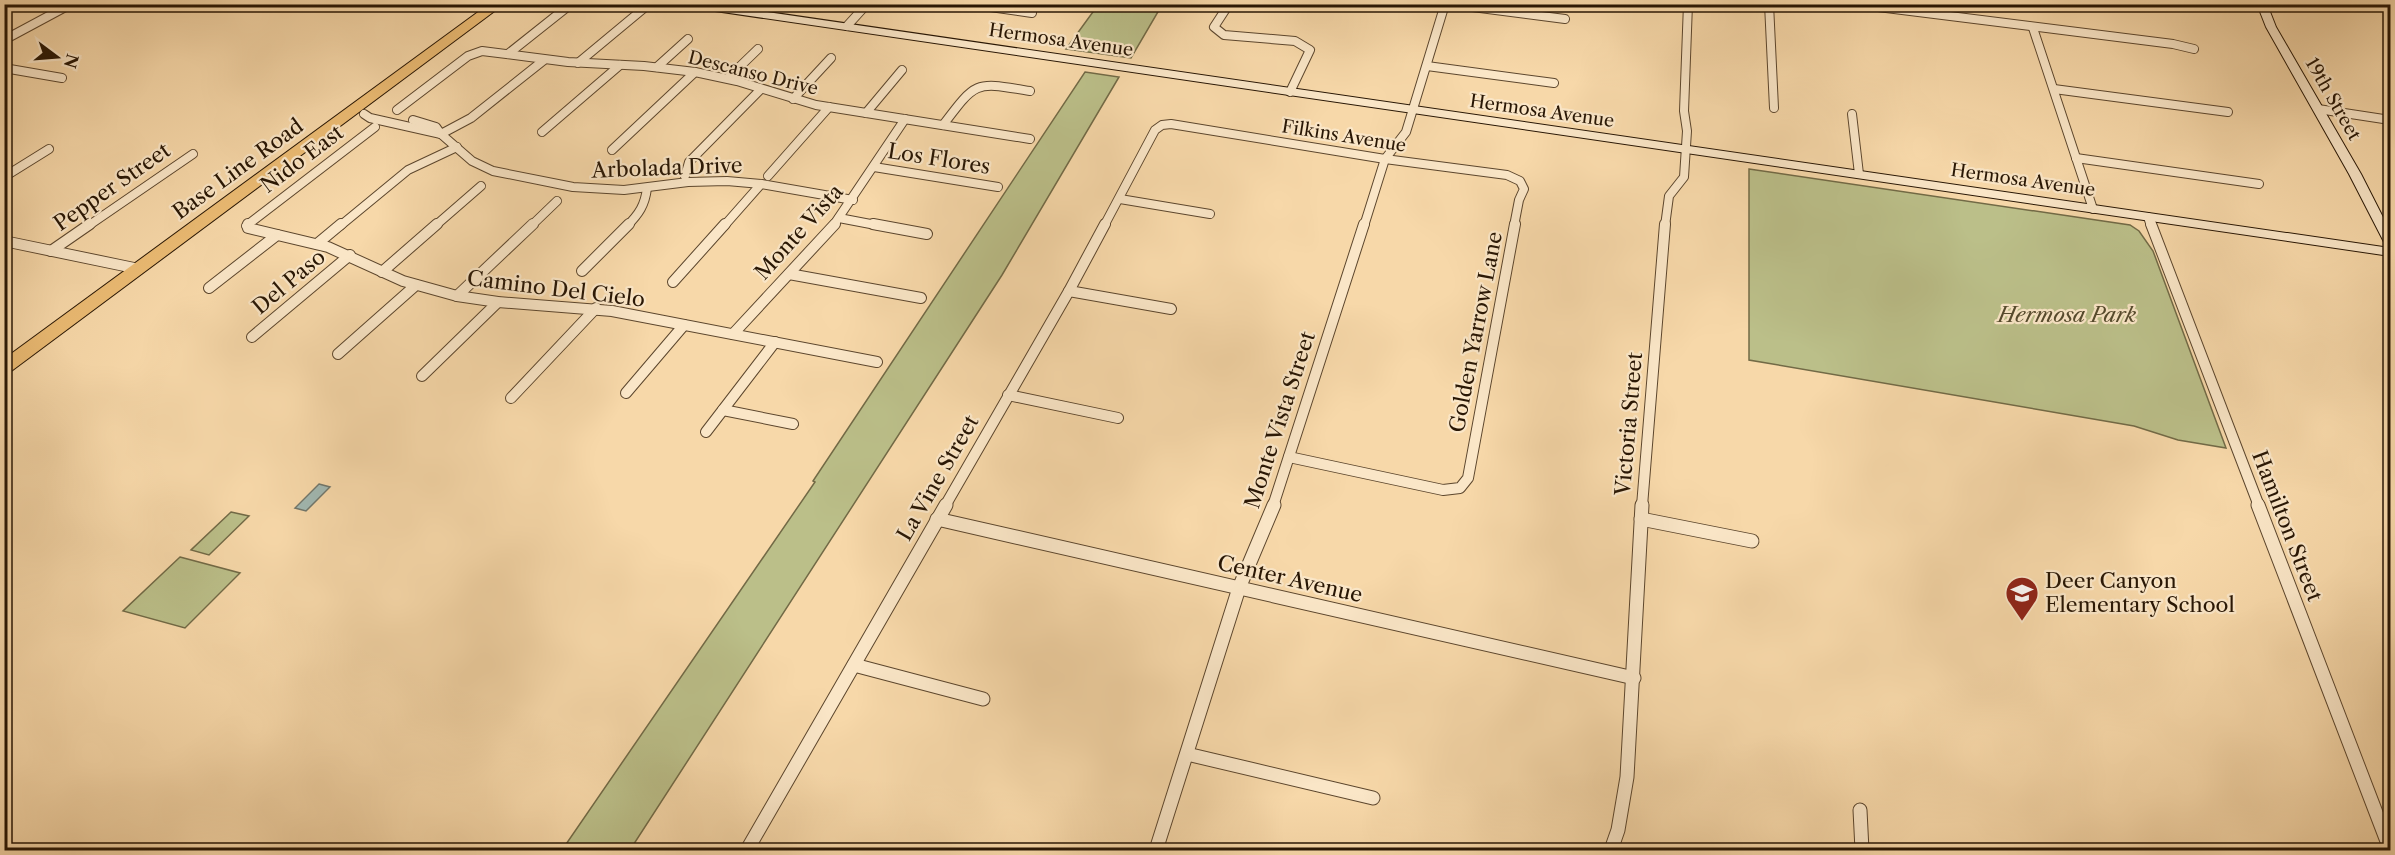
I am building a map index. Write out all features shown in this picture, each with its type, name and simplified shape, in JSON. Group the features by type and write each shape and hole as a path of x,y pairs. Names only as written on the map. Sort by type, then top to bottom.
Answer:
{"main road":[{"name":"Base Line Road","path":"8,362 359,113 498,4"}],"street":[{"path":"4,40 71,4"},
{"path":"508,54 572,4"},
{"name":"Hermosa Avenue","path":"688,4 2391,252"},
{"path":"847,26 867,4"},
{"path":"969,4 1032,13"},
{"path":"1229,4 1214,27 1216,31 1224,35 1295,41 1304,44 1310,50 1290,92"},
{"path":"1447,4 1565,19"},
{"name":"Monte Vista Street","path":"1155,850 1239,588 1270,517 1385,159 1406,132 1447,4"},
{"name":"Victoria Street","path":"1611,850 1618,830 1627,777 1641,519 1666,209 1669,196 1684,177 1687,131 1684,111 1688,4"},
{"path":"1769,4 1774,108"},
{"path":"1854,4 2173,44 2194,49"},
{"name":"19th Street","path":"2262,4 2271,27 2391,242"},
{"path":"578,63 647,6"},
{"path":"2033,28 2093,209"},
{"path":"657,67 688,39"},
{"path":"728,78 758,49"},
{"name":"Descanso Drive","path":"397,110 468,56 482,51 544,60 657,67 695,72 728,78 793,99 829,107 1030,139"},
{"path":"793,99 831,58"},
{"path":"359,113 378,113 418,121 436,127 441,134 471,118 544,60"},
{"path":"542,132 620,65"},
{"path":"1427,66 1554,82"},
{"path":"4,68 62,78"},
{"path":"866,113 902,70"},
{"path":"612,150 695,72"},
{"path":"943,125 969,91 977,85 988,84 1030,91"},
{"path":"685,176 689,162 761,89"},
{"path":"2054,89 2228,112"},
{"path":"768,176 829,107"},
{"path":"2319,111 2367,120 2373,118 2391,120"},
{"name":"Arbolada Drive","path":"359,113 370,118 441,134 472,161 501,174 589,189 647,188 715,181 761,184 853,200"},
{"path":"1852,114 1859,174"},
{"name":"Monte Vista","path":"733,334 839,218 905,119"},
{"name":"Filkins Avenue","path":"1162,125 1171,124 1385,159 1507,175 1520,181"},
{"name":"La Vine Street","path":"748,850 1069,291 1155,130 1162,125"},
{"name":"Nido East","path":"251,220 375,127"},
{"path":"318,244 408,170 457,147"},
{"path":"4,177 49,149"},
{"name":"Pepper Street","path":"51,251 193,154"},
{"path":"2076,158 2259,184"},
{"name":"Los Flores","path":"874,166 998,187"},
{"name":"Golden Yarrow Lane","path":"1289,457 1443,490 1460,488 1468,478 1517,212 1524,189 1520,181"},
{"path":"673,282 761,184"},
{"path":"382,272 481,186"},
{"path":"582,271 639,214 645,203 647,188"},
{"path":"1120,199 1210,214"},
{"path":"456,296 556,201"},
{"name":"Hamilton Street","path":"2148,217 2391,849"},
{"path":"839,218 927,234"},
{"name":"Camino Del Cielo","path":"251,220 246,226 248,228 318,244 350,255 382,272 416,285 456,296 498,302 596,308 877,362"},
{"path":"209,288 277,235"},
{"path":"4,242 139,269"},
{"name":"Del Paso","path":"252,337 350,255"},
{"path":"789,273 921,298"},
{"path":"338,354 416,285"},
{"path":"1069,291 1171,309"},
{"path":"422,376 498,302"},
{"path":"511,398 596,308"},
{"path":"626,393 684,325"},
{"path":"706,432 775,342"},
{"path":"1008,395 1118,418"},
{"path":"723,410 793,424"},
{"name":"Center Avenue","path":"937,519 1634,678"},
{"path":"1641,519 1752,541"},
{"path":"854,665 983,699"},
{"path":"1187,754 1373,798"},
{"path":"1860,810 1862,850"}],"green space":[{"path":"1098,5 1162,5 1131,58 1066,49"},
{"path":"1085,72 1119,77 1002,275 630,850 562,850 815,482 813,481"},
{"name":"Hermosa Park","path":"1749,169 2130,225 2139,231 2153,251 2226,448 2178,440 2134,426 1749,360"},
{"path":"231,512 249,516 209,555 191,550"},
{"path":"180,557 240,573 185,628 123,611"}],"water":[{"path":"319,484 330,487 306,511 295,508"}],"place":[{"name":"Deer Canyon Elementary School","path":"2022,622"}]}
